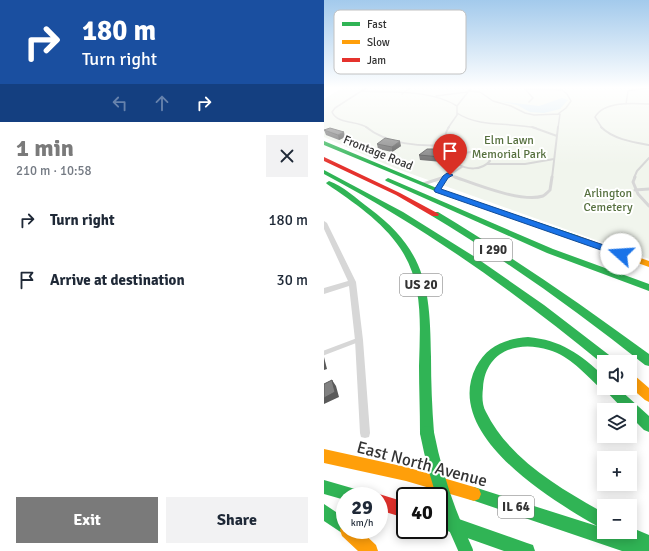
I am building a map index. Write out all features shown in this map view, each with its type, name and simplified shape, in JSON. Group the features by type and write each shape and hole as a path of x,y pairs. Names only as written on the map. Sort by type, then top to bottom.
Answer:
{"main road":[{"name":"Frontage Road","path":"324,143 437,190 649,264"},
{"path":"324,153 542,249 649,288"},
{"name":"I 290","path":"324,159 400,196 464,231 555,291 649,361"},
{"name":"I 290","path":"324,172 376,198 466,253 575,333 601,355"},
{"name":"US 20","path":"324,180 361,203 379,218 403,244 419,277 425,309 427,432 431,458 441,494 466,551"},
{"path":"597,378 568,354 553,346 538,341 525,340 501,346 485,360 479,372 476,383 476,396 480,412 489,429 523,469 552,491 597,518"},
{"path":"637,385 649,396"},
{"path":"616,395 649,425"},
{"name":"East North Avenue","path":"324,456 412,475 484,497 647,551"},
{"path":"324,487 336,490"},
{"path":"324,512 336,521"},
{"path":"448,523 527,551"},
{"path":"637,537 649,542"},
{"path":"358,539 370,551"}],"street":[{"path":"324,223 352,282 359,340 365,433"},
{"path":"324,291 352,282"}],"lane":[{"path":"333,114 340,120 362,124 375,134 385,138 422,145 446,145"},
{"path":"457,114 445,132 444,139 446,145 458,155"},
{"path":"458,114 475,120 531,126 557,136"},
{"path":"450,175 515,196 538,198 549,193 560,115 529,114"},
{"path":"598,114 595,120 605,131 615,136 649,145"},
{"path":"462,167 455,160 458,155 470,152 483,154 489,157 490,161 487,164"},
{"path":"649,158 634,175 633,182 635,190 649,206"},
{"path":"423,184 450,175 462,167 476,168 487,164 525,164 554,159"},
{"path":"437,190 445,177"},
{"path":"635,190 649,190"},
{"path":"324,353 359,340"}],"green space":[{"name":"Elm Lawn Memorial Park","path":"324,114 649,114 649,259 392,167 324,137"}],"building":[{"path":"330,128 344,132 338,135 324,130"},
{"path":"385,138 400,141 392,147 377,144"},
{"path":"427,149 442,149 441,157 419,155"},
{"path":"332,380 335,392 324,398 324,384"}],"traffic: fast":[{"path":"324,143 437,190 576,238"},
{"path":"324,172 363,192 472,259 541,308 600,355"},
{"path":"388,180 550,251 649,288"},
{"path":"329,183 369,211 393,233 412,260 418,275 423,295 425,316 427,433"},
{"path":"435,214 544,284 649,361"},
{"path":"597,378 580,362 560,349 541,343 528,341 516,342 504,346 494,352 486,360 480,371 476,395 480,414 502,448 533,477 597,518"},
{"path":"617,395 649,425"},
{"path":"427,433 442,494 466,551"},
{"path":"324,487 336,490"},
{"path":"474,494 647,551"},
{"path":"324,512 336,521"},
{"path":"448,523 527,551"},
{"path":"637,538 649,543"}],"traffic: slow":[{"path":"576,238 649,264"},
{"path":"637,385 649,396"},
{"path":"324,456 406,474 474,494"},
{"path":"357,539 370,551"}],"traffic: jam":[{"path":"324,159 398,194 435,214"},
{"path":"388,505 396,507"}],"route":[{"path":"450,175 445,177 437,190 621,254"}],"park label":[{"name":"Arlington Cemetery","path":"608,200"}]}
